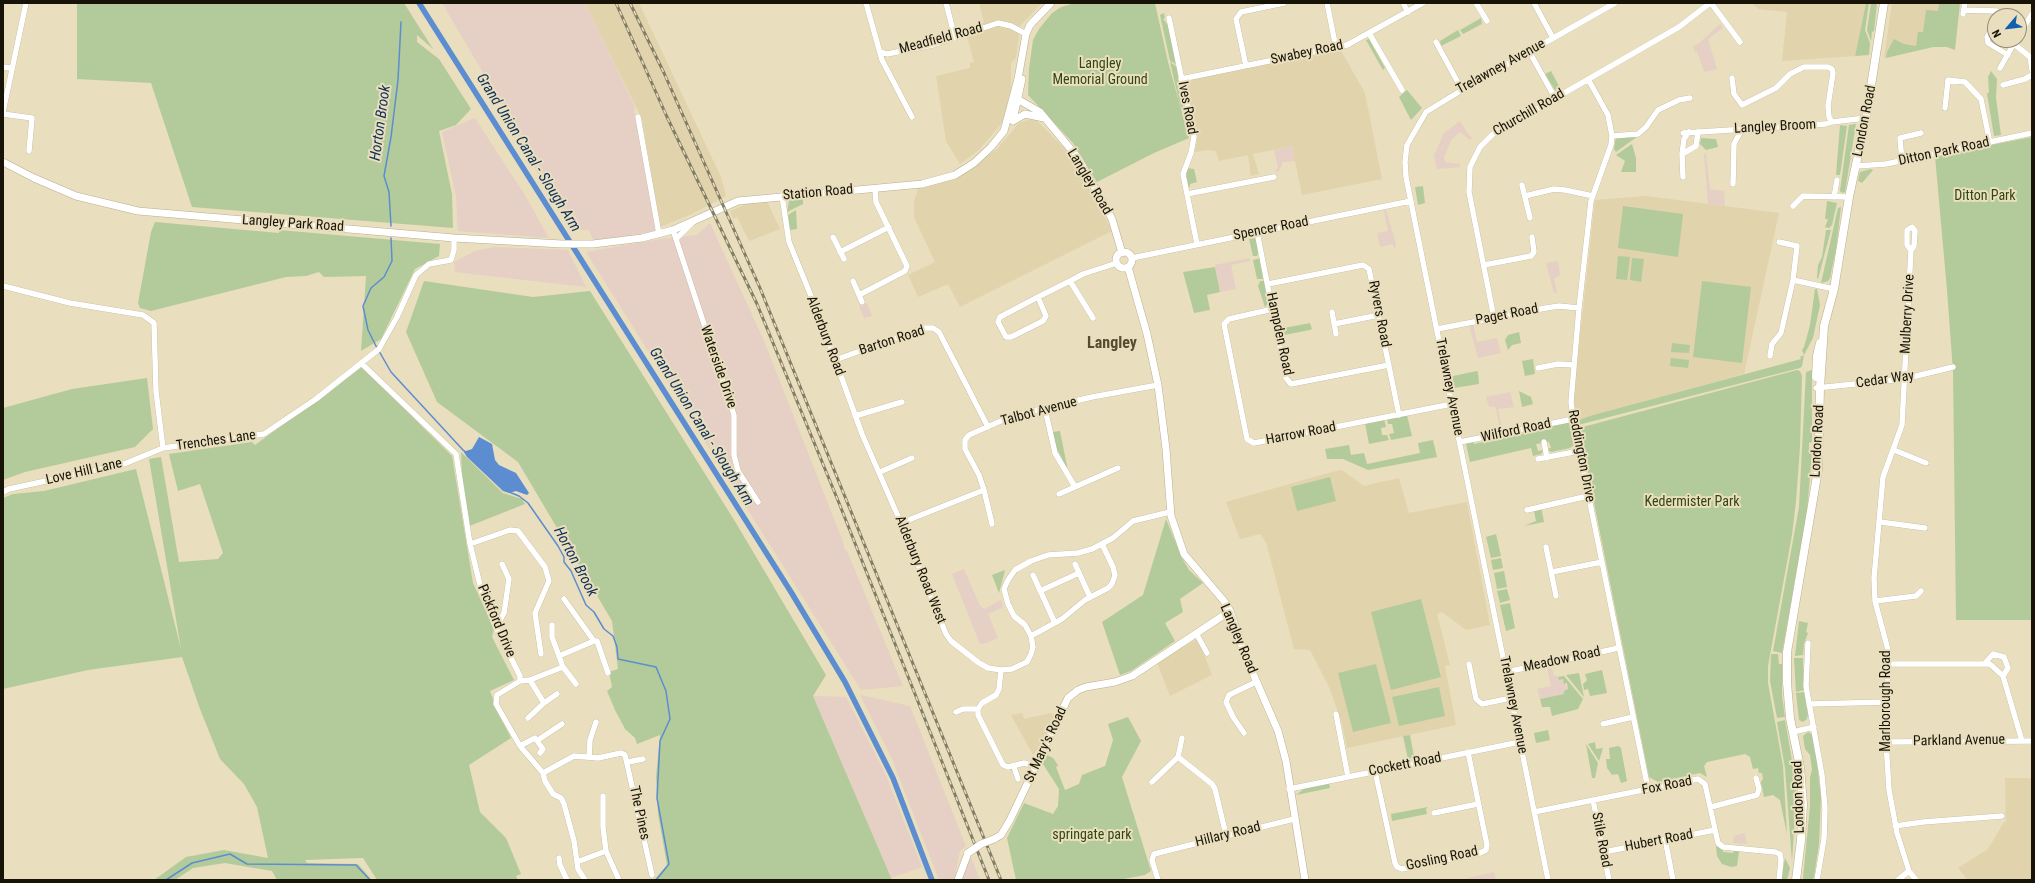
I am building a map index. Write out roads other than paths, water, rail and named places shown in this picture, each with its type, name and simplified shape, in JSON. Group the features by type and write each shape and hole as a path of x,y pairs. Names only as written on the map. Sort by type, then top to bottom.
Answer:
{"main road":[{"name":"London Road","path":"1796,880 1801,840 1802,804 1800,767 1793,732 1787,683 1787,652 1818,470 1820,422 1815,411 1818,388 1817,356 1834,289 1849,197 1866,118 1884,3"}],"street":[{"path":"26,3 23,26 11,68 3,113 32,118 29,151"},
{"name":"Meadfield Road","path":"866,3 877,45 880,52 886,54 933,45 998,23 1011,26 1026,34"},
{"path":"946,3 955,38"},
{"path":"1246,66 1236,19 1241,12 1284,3"},
{"path":"1327,3 1336,48"},
{"path":"1403,3 1408,12"},
{"name":"Swabey Road","path":"1181,80 1347,45 1424,3"},
{"path":"1476,3 1487,21"},
{"path":"1534,3 1553,38"},
{"name":"Trelawney Avenue","path":"1548,880 1406,177 1407,145 1426,112 1529,51 1615,3"},
{"path":"1710,3 1740,42"},
{"name":"Churchill Road","path":"1494,318 1469,192 1470,167 1482,144 1493,134 1673,31 1710,3"},
{"path":"1965,3 1963,12 1987,11"},
{"path":"1013,120 1023,73 1023,47 1026,34 1030,25 1049,4"},
{"name":"Ives Road","path":"1169,18 1194,137 1191,153 1183,174 1197,244"},
{"path":"1369,34 1402,90"},
{"path":"1436,42 1462,90"},
{"path":"1996,48 2008,55"},
{"path":"2000,68 2012,48"},
{"path":"2022,48 2031,56 2032,70"},
{"path":"1529,51 1555,98"},
{"path":"880,52 882,60 912,117"},
{"path":"3,67 11,68"},
{"path":"1732,78 1734,94 1742,105 1776,88 1790,74 1804,67 1828,67 1832,69 1833,73 1828,106 1829,117 1832,122"},
{"path":"2003,85 2025,79 2032,75"},
{"name":"Reddington Drive","path":"1588,79 1608,115 1612,136 1611,145 1593,196 1579,308 1571,402 1579,451 1648,789"},
{"path":"1945,108 1948,80 1965,82 1981,99 1990,143"},
{"path":"1612,136 1638,134 1646,127 1658,110 1679,100 1690,98"},
{"name":"Langley Road","path":"1016,103 1044,118 1083,167 1112,219 1122,253"},
{"name":"Station Road","path":"593,244 642,238 673,230 693,222 733,202 782,196 922,184 955,174 974,163 1004,131 1016,103"},
{"path":"1004,131 1013,120 1025,114 1044,118"},
{"path":"638,117 659,234"},
{"name":"Langley Broom","path":"1682,154 1686,133 1826,124 1866,118"},
{"path":"1732,184 1734,144 1742,129"},
{"path":"1683,177 1682,154 1696,146 1698,132"},
{"path":"1902,161 1900,138 1921,133"},
{"name":"Ditton Park Road","path":"1856,166 1872,166 1902,161 2032,133"},
{"name":"Langley Park Road","path":"4,163 76,196 138,211 454,238 562,244 593,244"},
{"path":"1186,194 1274,177"},
{"path":"1834,197 1837,180"},
{"path":"1522,185 1530,218"},
{"path":"859,295 905,271 907,266 876,202 875,188"},
{"path":"1525,196 1554,189 1593,196"},
{"name":"Alderbury Road","path":"782,196 789,242 856,416 880,472"},
{"path":"1793,206 1803,196 1849,197"},
{"name":"Spencer Road","path":"1132,258 1411,201"},
{"path":"676,239 693,222"},
{"path":"840,252 889,227"},
{"name":"Waterside Drive","path":"673,230 734,415 734,455 738,471 758,502"},
{"name":"Hampden Road","path":"1257,232 1286,378 1291,384 1389,365"},
{"path":"833,237 844,259"},
{"path":"1484,265 1531,256 1534,252 1532,237"},
{"name":"Trenches Lane","path":"3,286 70,303 143,315 154,323 156,391 163,448 264,434 316,399 378,350 397,317 416,275 429,264 451,260 454,250 454,238"},
{"path":"1770,356 1772,344 1781,332 1793,280 1797,246 1779,242"},
{"name":"Mulberry Drive","path":"1904,379 1911,250"},
{"path":"1122,253 1128,253 1132,258 1132,263 1128,267 1121,267 1117,263 1118,256 1122,253"},
{"path":"1038,297 1046,316 1043,321 1011,337 1006,337 998,322 1000,317 1038,297 1083,274 1117,263"},
{"name":"Ryvers Road","path":"1268,284 1363,265 1369,268 1399,415"},
{"name":"Langley Road","path":"1128,267 1147,334 1158,385 1166,449 1170,512 1184,554 1224,601 1230,611 1256,682 1278,731 1305,880"},
{"path":"1793,280 1834,289"},
{"path":"853,281 862,302"},
{"path":"1070,281 1093,318"},
{"name":"Paget Road","path":"1437,329 1559,306 1579,308"},
{"name":"Harrow Road","path":"1273,310 1229,319 1224,324 1247,439 1254,443 1452,404"},
{"path":"1332,312 1336,334"},
{"path":"1334,324 1379,316"},
{"name":"Barton Road","path":"835,360 924,328 933,328 939,332 988,426"},
{"name":"Pickford Drive","path":"361,363 456,454 470,544 482,593 496,628 520,676 520,681"},
{"path":"1538,368 1558,364 1573,365"},
{"name":"Cedar Way","path":"1818,388 1904,379 1953,367"},
{"name":"Marlborough Road","path":"1904,379 1902,425 1894,450 1883,476 1874,578 1875,601 1888,650 1889,664 1886,742 1888,783 1895,826 1909,871 1916,880"},
{"name":"Talbot Avenue","path":"992,524 984,490 965,449 965,440 969,435 1012,416 1092,397 1158,385"},
{"path":"856,416 902,402"},
{"path":"1045,409 1055,453 1075,488"},
{"name":"Wilford Road","path":"1460,442 1573,419"},
{"path":"1544,442 1547,458"},
{"name":"Love Hill Lane","path":"3,492 9,489 124,464 163,448"},
{"path":"1894,450 1926,463"},
{"path":"1538,459 1579,451"},
{"path":"880,472 912,458"},
{"path":"1060,494 1118,468"},
{"name":"Alderbury Road West","path":"880,472 946,634 951,641 980,663 988,668 1001,670"},
{"path":"901,523 984,490"},
{"path":"1527,510 1588,496"},
{"path":"1036,766 1024,763 1014,767 1003,765 980,721 978,709 982,702 996,695 1000,683 1001,670 1012,669 1027,662 1033,647 1031,636 1025,625 1014,616 1008,604 1004,589 1008,580 1016,570 1031,561 1048,555 1078,553 1102,544 1133,521 1170,512"},
{"path":"1880,522 1925,528"},
{"path":"470,544 510,530 518,531 546,567 549,581 535,613 541,654"},
{"path":"1031,636 1055,624 1090,597 1108,588 1115,575 1113,567 1102,544"},
{"path":"1546,547 1556,596"},
{"path":"1552,572 1602,562"},
{"path":"496,628 504,613 509,579 502,564"},
{"path":"1075,564 1090,597"},
{"path":"1040,591 1079,573"},
{"path":"1033,575 1055,624"},
{"path":"1875,601 1916,596 1922,591"},
{"path":"564,600 594,641 597,641 608,673"},
{"name":"St Mary's Road","path":"958,880 968,853 981,844 994,840 1001,835 1010,820 1068,698 1078,690 1132,676 1230,611"},
{"path":"552,625 552,638 563,667 576,684"},
{"path":"1196,633 1207,652"},
{"path":"559,656 594,641"},
{"name":"London Road","path":"1808,643 1806,686 1814,727 1825,808 1824,839 1817,880"},
{"name":"Meadow Road","path":"1506,672 1619,648"},
{"path":"1985,663 1993,654 2004,657 2008,668 2003,676"},
{"path":"1889,664 1985,663 1998,669 2003,676 2022,741"},
{"path":"1469,664 1476,699 1482,704 1511,698"},
{"path":"563,667 530,680 520,681 497,695 496,704 520,746 543,773 553,794 560,798 564,804 574,841 578,869 585,880"},
{"path":"530,680 544,703"},
{"path":"1244,733 1232,717 1226,702 1229,695 1256,682"},
{"path":"528,718 544,703 557,694"},
{"path":"1809,704 1887,702"},
{"path":"956,712 963,709 978,709"},
{"path":"1336,714 1348,777"},
{"path":"1604,724 1633,717"},
{"path":"543,773 574,756 589,757 590,740 596,722"},
{"path":"520,746 535,738 538,740 562,724"},
{"path":"1793,732 1814,727"},
{"path":"1152,782 1178,757 1182,738"},
{"path":"538,740 543,749 540,753"},
{"name":"Parkland Avenue","path":"1886,742 2032,741"},
{"name":"Cockett Road","path":"1289,789 1520,742"},
{"name":"Gosling Road","path":"1375,771 1397,867 1402,869 1480,853 1486,850 1487,845 1468,752"},
{"name":"The Pines","path":"589,757 598,758 621,753 625,755 628,762 652,875"},
{"path":"1178,757 1212,784 1215,789 1226,835"},
{"path":"628,762 643,759"},
{"path":"1014,767 1018,779"},
{"path":"1710,808 1757,795 1759,789 1756,778"},
{"name":"Fox Road","path":"1534,812 1698,780 1705,784 1718,843 1723,846 1775,852 1780,854 1781,860 1779,880"},
{"path":"603,796 603,827 606,851 619,880"},
{"name":"Stile Road","path":"1593,800 1609,880"},
{"path":"1434,813 1478,804"},
{"path":"1895,826 1923,822 2002,816"},
{"name":"Hillary Road","path":"1156,880 1152,860 1154,854 1161,851 1294,819"},
{"name":"Hubert Road","path":"1604,852 1715,830"},
{"path":"1665,839 1673,880"},
{"path":"577,862 606,851"},
{"path":"559,858 560,865 567,880"},
{"path":"1898,880 1909,871"}],"water":[{"path":"479,437 492,444 495,460 499,465 516,473 529,493 527,495 516,491 509,493 503,491 467,457 462,449 466,451 472,449"}],"waterway":[{"name":"Grand Union Canal - Slough Arm","path":"419,3 791,592 845,682 893,778 932,880"},
{"name":"Horton Brook","path":"391,226 389,192 384,176 391,137 398,80 401,22"},
{"name":"Horton Brook","path":"377,348 368,330 363,306 371,288 384,277 392,261 391,238"},
{"name":"Horton Brook","path":"379,351 391,372 463,450"},
{"name":"Horton Brook","path":"509,492 519,496 528,503 558,546 564,557 564,562 571,571 586,605 594,612 604,629 613,636 617,647 618,659 656,667 666,691 670,719 660,741 657,798 669,864 656,880"},
{"path":"166,880 192,863 230,854 247,864 356,865 370,880"}],"railway":[{"path":"616,3 667,117 757,304 839,503 989,880"},
{"path":"630,3 664,73 760,288 1001,880"}],"district":[{"name":"Langley","path":"1112,344"}],"park label":[{"name":"Langley Memorial Ground","path":"1100,72"},
{"name":"Ditton Park","path":"1985,196"},
{"name":"Kedermister Park","path":"1692,502"},
{"name":"springate park","path":"1092,835"}]}
